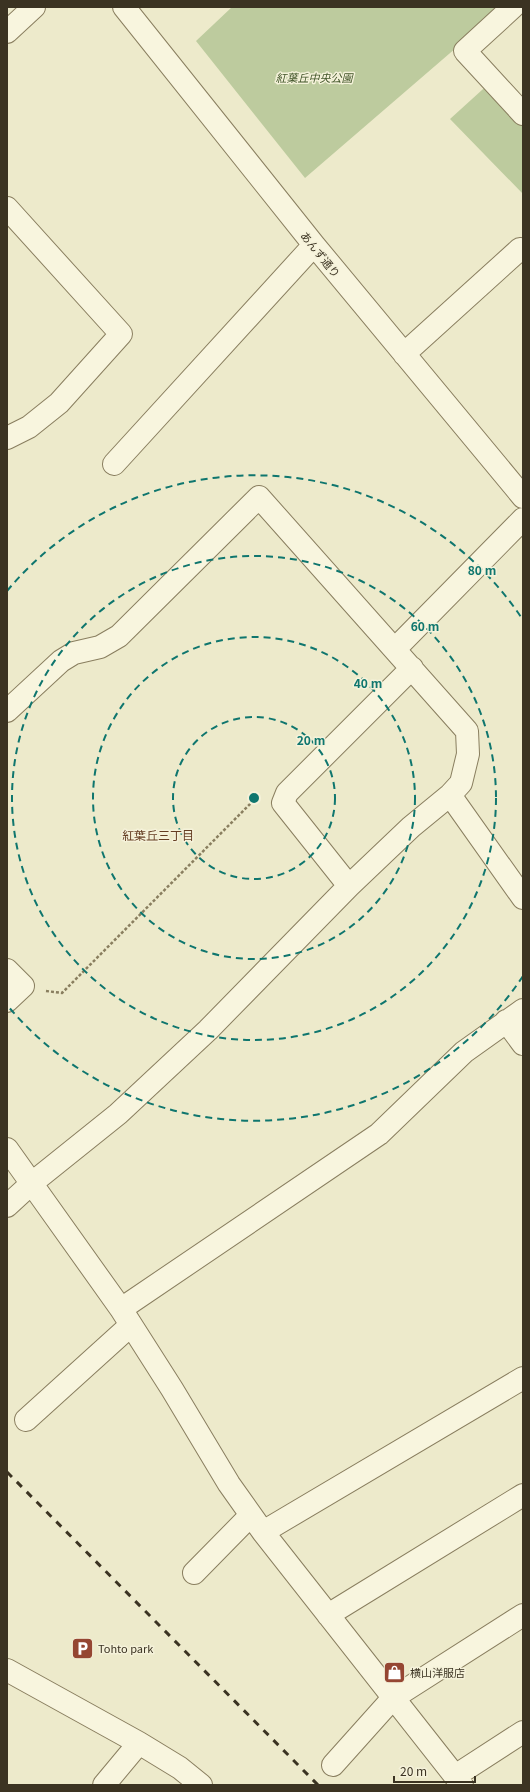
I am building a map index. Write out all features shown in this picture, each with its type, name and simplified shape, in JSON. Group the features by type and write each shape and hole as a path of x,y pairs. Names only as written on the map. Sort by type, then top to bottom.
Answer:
{"street":[{"path":"7,32 34,7"},
{"name":"あんず通り","path":"124,7 314,245 523,497"},
{"path":"513,7 465,50 523,114"},
{"path":"517,7 523,13"},
{"path":"7,208 121,334 59,403 29,427 7,438"},
{"path":"114,464 314,245"},
{"path":"404,354 520,249"},
{"path":"7,711 61,661 74,653 100,647 119,636 259,497 467,731 468,754 461,783 450,795 411,827 349,886 208,1030 118,1114 32,1182 7,1206"},
{"path":"395,649 523,519"},
{"path":"349,886 283,803 287,793 412,668"},
{"path":"450,795 523,898"},
{"path":"7,970 23,986 7,1001"},
{"path":"26,1420 126,1317 379,1134 464,1052 515,1016 523,1044"},
{"path":"7,1149 32,1182 126,1317 229,1484 328,1615 458,1780 523,1732"},
{"path":"194,1573 257,1523 523,1378"},
{"path":"328,1615 523,1495"},
{"path":"333,1765 393,1698 523,1615"},
{"path":"7,1670 139,1743 180,1768 201,1785"},
{"path":"104,1785 139,1743"}],"path":[{"path":"23,986 34,990 62,993 260,795 267,790 287,793"}],"green space":[{"name":"紅葉丘中央公園","path":"232,7 501,7 500,10 305,178 196,41"},
{"path":"493,80 523,120 523,194 450,119"}],"railway":[{"path":"7,1472 318,1785"}],"place":[{"name":"Tohto park","path":"83,1648"},
{"name":"横山洋服店","path":"395,1672"}],"district":[{"name":"紅葉丘三丁目","path":"158,834"}]}
